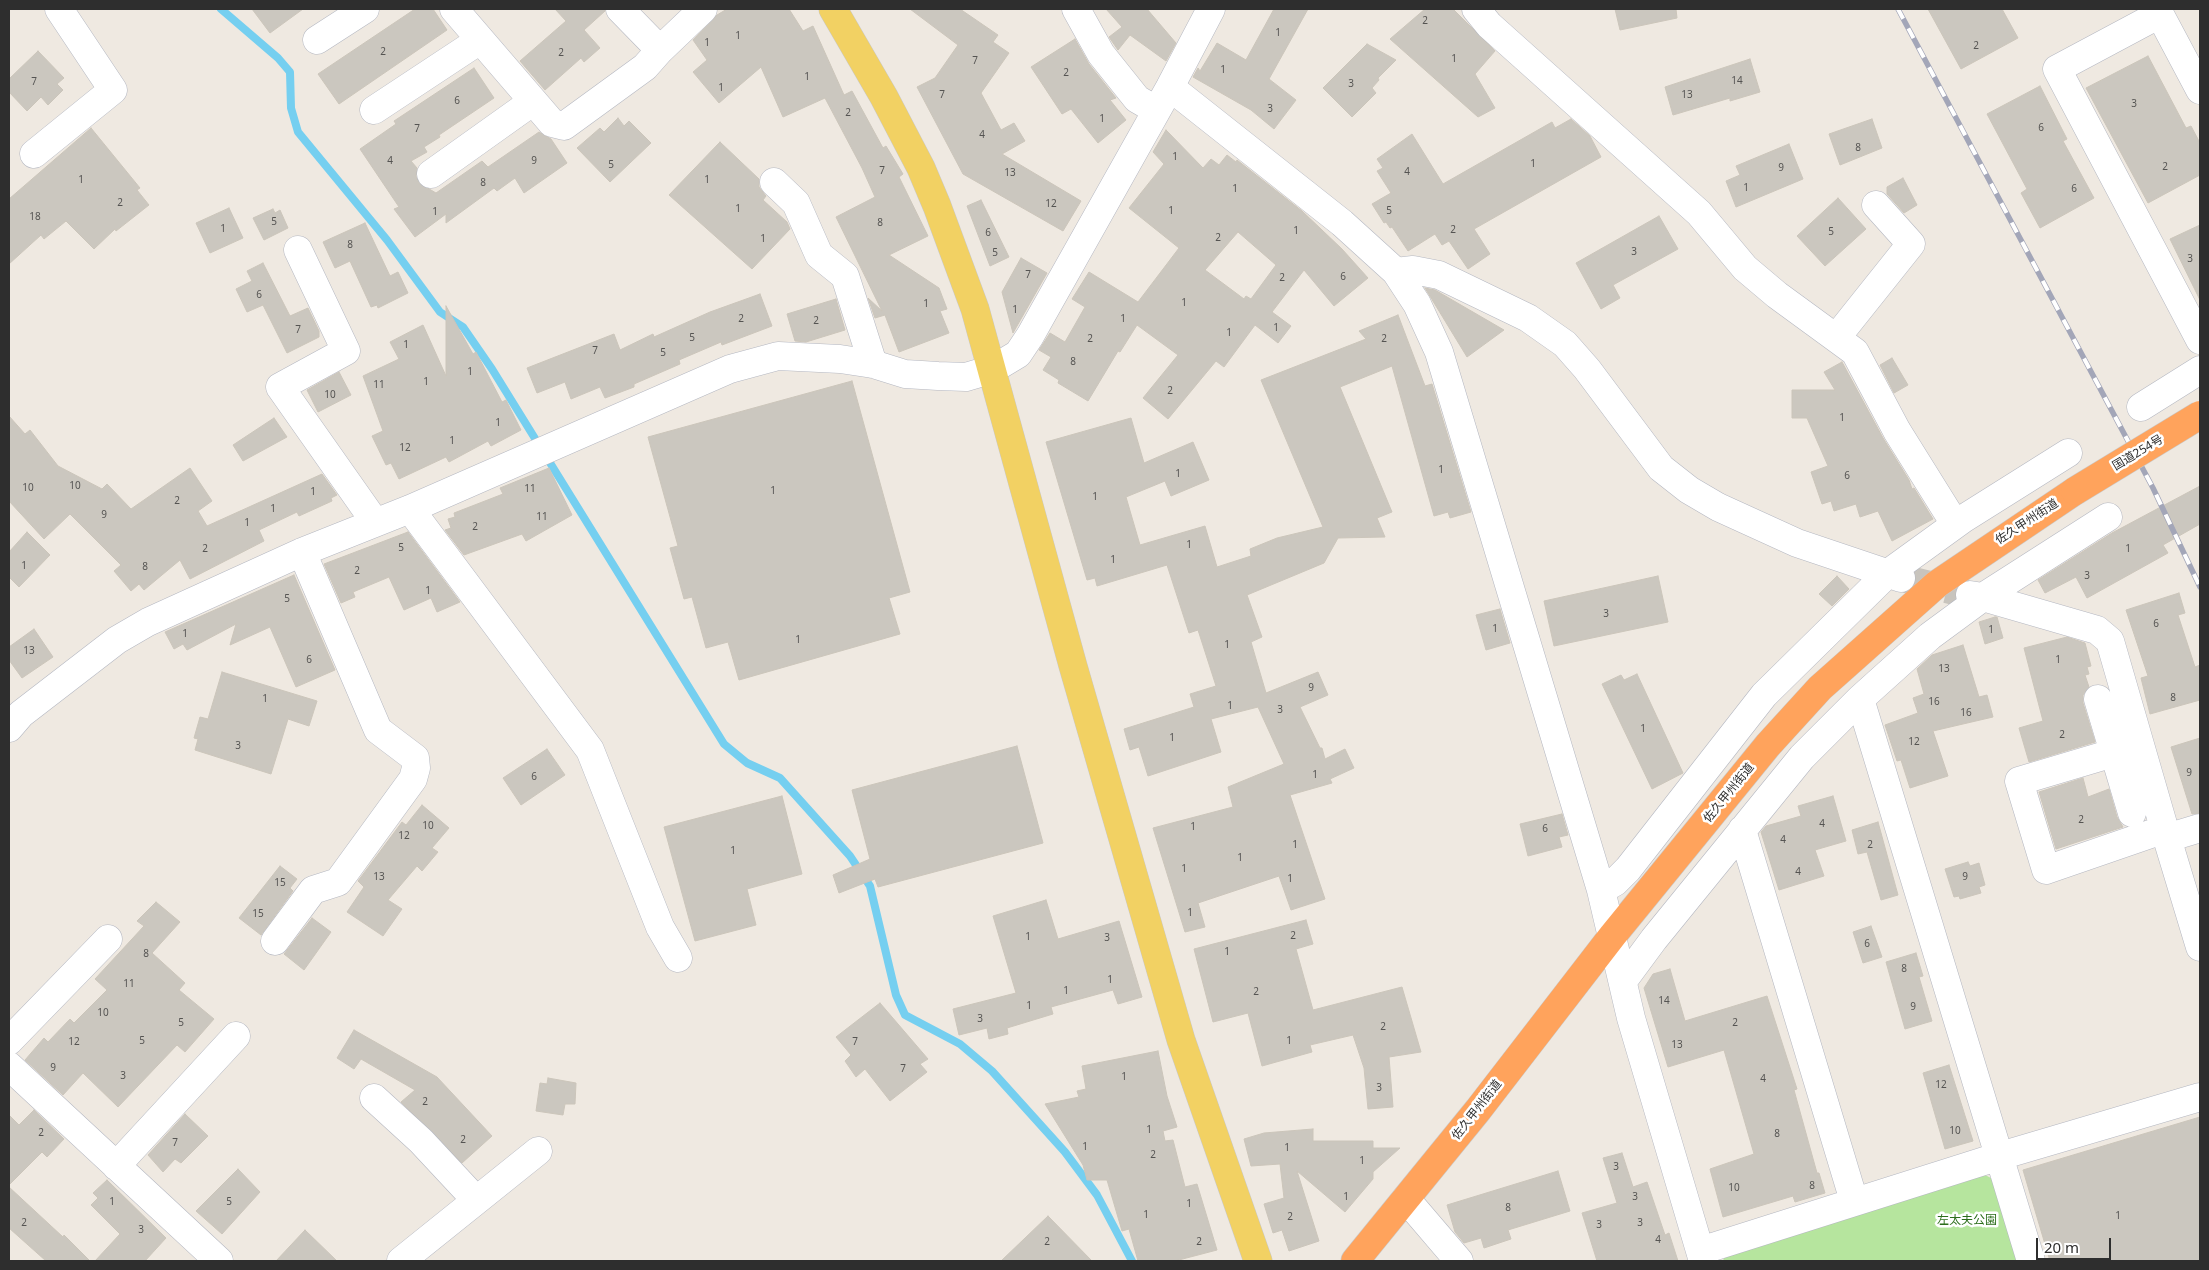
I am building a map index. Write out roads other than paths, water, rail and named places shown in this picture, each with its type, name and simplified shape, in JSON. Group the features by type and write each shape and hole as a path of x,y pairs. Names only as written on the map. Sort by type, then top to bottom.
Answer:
{"highway":[{"name":"国道254号","path":"2075,491 2200,415"},
{"name":"佐久甲州街道","path":"1355,1261 1406,1199 1613,935 1768,745 1820,688 1937,584 1988,548 2075,491 2200,433"}],"main road":[{"path":"833,9 884,97 921,168 975,309 1073,666 1182,1040 1258,1261"}],"street":[{"path":"34,154 113,90 59,9"},
{"path":"317,40 365,9"},
{"path":"454,9 552,124 564,126 645,67 703,9"},
{"path":"620,9 660,50"},
{"path":"1076,9 1107,62 1137,99 1156,110"},
{"path":"13,713 117,640 148,622 302,552 410,509 730,369 778,356 840,359 872,364 905,374 938,376 966,377 993,369 1018,354 1030,336 1170,87 1211,9"},
{"path":"1476,9 1489,25 1699,213 1745,268 1777,295 1855,352 1897,431 1955,524"},
{"path":"2200,90 2158,11 2057,69 2200,340"},
{"path":"374,110 480,40"},
{"path":"1170,87 1342,223 1396,272 1417,304 1439,352 1601,890 1631,1018 1701,1256 1854,1201 2200,1097"},
{"path":"431,174 532,102"},
{"path":"774,182 796,204 819,256 845,276 872,364"},
{"path":"1836,338 1911,244 1876,205"},
{"path":"298,250 346,351 280,387 376,522"},
{"path":"1396,272 1413,270 1439,275 1528,318 1565,344 1587,369 1661,468 1689,490 1725,510 1797,543 1897,577"},
{"path":"2141,407 2200,370"},
{"path":"1601,890 1615,882 1628,869 1764,696 1955,524 2068,453"},
{"path":"410,509 590,750 660,927 678,958"},
{"path":"1623,981 1802,757 1860,699 1975,596 2108,517"},
{"path":"275,942 313,890 338,882 413,779 416,768 414,758 378,730 302,552"},
{"path":"1975,596 2097,630 2105,634 2110,641 2128,748 2132,813"},
{"path":"1860,699 2031,1261"},
{"path":"2098,699 2128,748 2166,834 2200,947"},
{"path":"2128,748 2019,781 2046,870 2166,834 2200,828"},
{"path":"1742,830 1854,1201"},
{"path":"9,1041 108,939"},
{"path":"116,1166 236,1036"},
{"path":"9,1066 219,1261"},
{"path":"374,1098 421,1141 476,1200"},
{"path":"401,1261 538,1151"},
{"path":"1406,1199 1455,1254 1459,1261"}],"waterway":[{"path":"221,9 278,58 290,72 291,108 298,132 387,240 440,312 463,327 492,369 724,744 747,763 780,778 850,856 870,886 896,995 905,1015 960,1044 992,1071 1065,1152 1097,1195 1132,1261"}],"tunnel":[{"path":"1906,579 1966,594"}],"railway":[{"path":"1898,9 2153,488 2200,587"}],"park label":[{"name":"左太夫公園","path":"1967,1221"}]}
